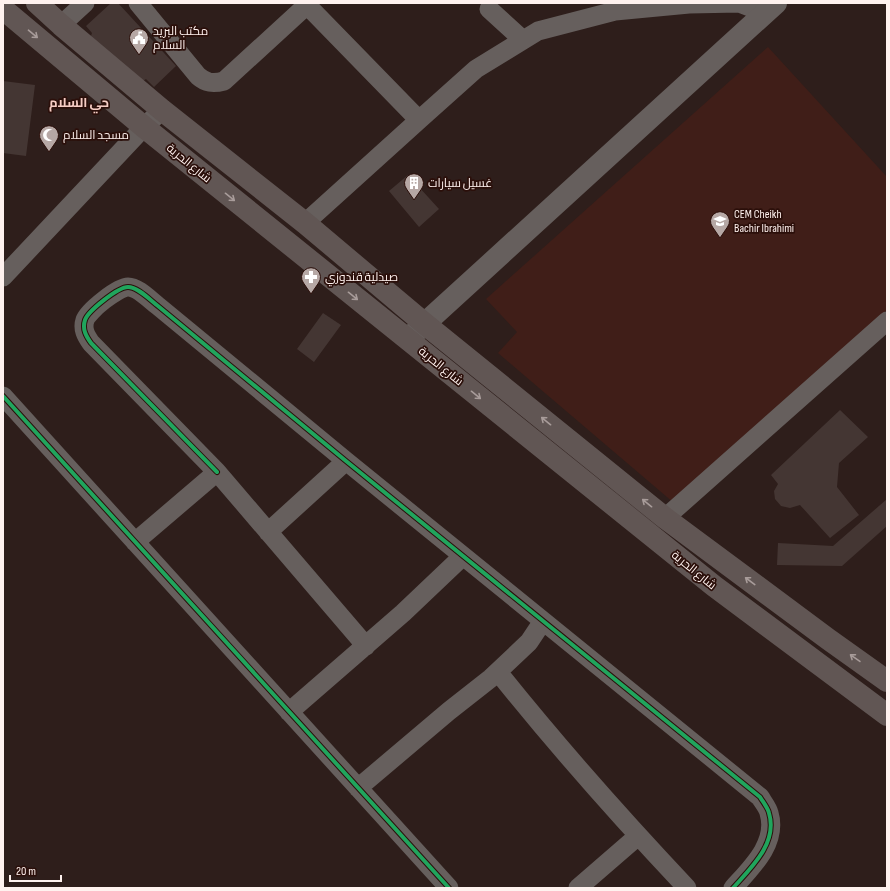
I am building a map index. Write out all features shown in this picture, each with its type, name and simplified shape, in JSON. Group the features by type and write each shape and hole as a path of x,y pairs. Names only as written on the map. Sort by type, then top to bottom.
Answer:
{"main road":[{"name":"شارع الحرية","path":"37,3 162,110 305,223 425,324 665,518 887,681"},
{"name":"شارع الحرية","path":"3,9 144,127 714,586 887,715"}],"street":[{"path":"61,25 85,3"},
{"path":"138,3 198,76 208,83 215,84 224,81 306,4 418,120"},
{"path":"305,223 476,69 538,31 614,11 689,4 739,4 770,8"},
{"path":"487,5 523,40"},
{"path":"408,339 770,8"},
{"path":"3,277 144,127 162,110"},
{"path":"366,646 217,472 91,343 84,332 85,320 93,309 123,287 134,288 760,797 769,812 772,824 770,837 760,858 733,888"},
{"path":"665,518 887,321"},
{"path":"3,396 449,888"},
{"path":"268,532 346,461"},
{"path":"135,542 217,472"},
{"path":"289,712 403,613 463,556"},
{"path":"358,788 498,672 529,642 543,621"},
{"path":"498,672 548,734 638,836 687,888"},
{"path":"578,888 638,836"}],"shaded area":[{"name":"CEM Cheikh Bachir Ibrahimi","path":"768,47 887,177 887,310 674,503 498,353 517,332 486,299"}],"building":[{"name":"مكتب البريد السلام","path":"111,3 118,3 176,66 154,87 146,79 140,83 101,45 97,44 91,36 92,33 86,26"},
{"path":"3,81 35,85 26,156 3,153"},
{"name":"غسيل سيارات","path":"408,175 439,209 419,227 389,191"},
{"path":"323,313 341,325 314,362 297,349"},
{"path":"840,410 868,437 839,463 837,487 859,515 830,538 800,505 790,508 781,506 775,499 774,491 778,484 771,475"},
{"path":"887,499 887,526 842,566 777,565 778,543 833,546"}],"cycle path":[{"path":"217,472 91,343 88,338 84,326 87,316 97,306 117,291 128,287 136,289 144,294 346,461 760,797 769,813 771,824 770,835 755,863 733,888"},
{"path":"3,396 449,888"}],"place":[{"name":"مكتب البريد السلام","path":"139,55"},
{"name":"مسجد السلام","path":"49,152"},
{"name":"غسيل سيارات","path":"414,200"},
{"name":"CEM Cheikh Bachir Ibrahimi","path":"720,238"},
{"name":"صيدلية قندوزي","path":"311,294"}],"district":[{"name":"حي السلام","path":"79,102"}]}
